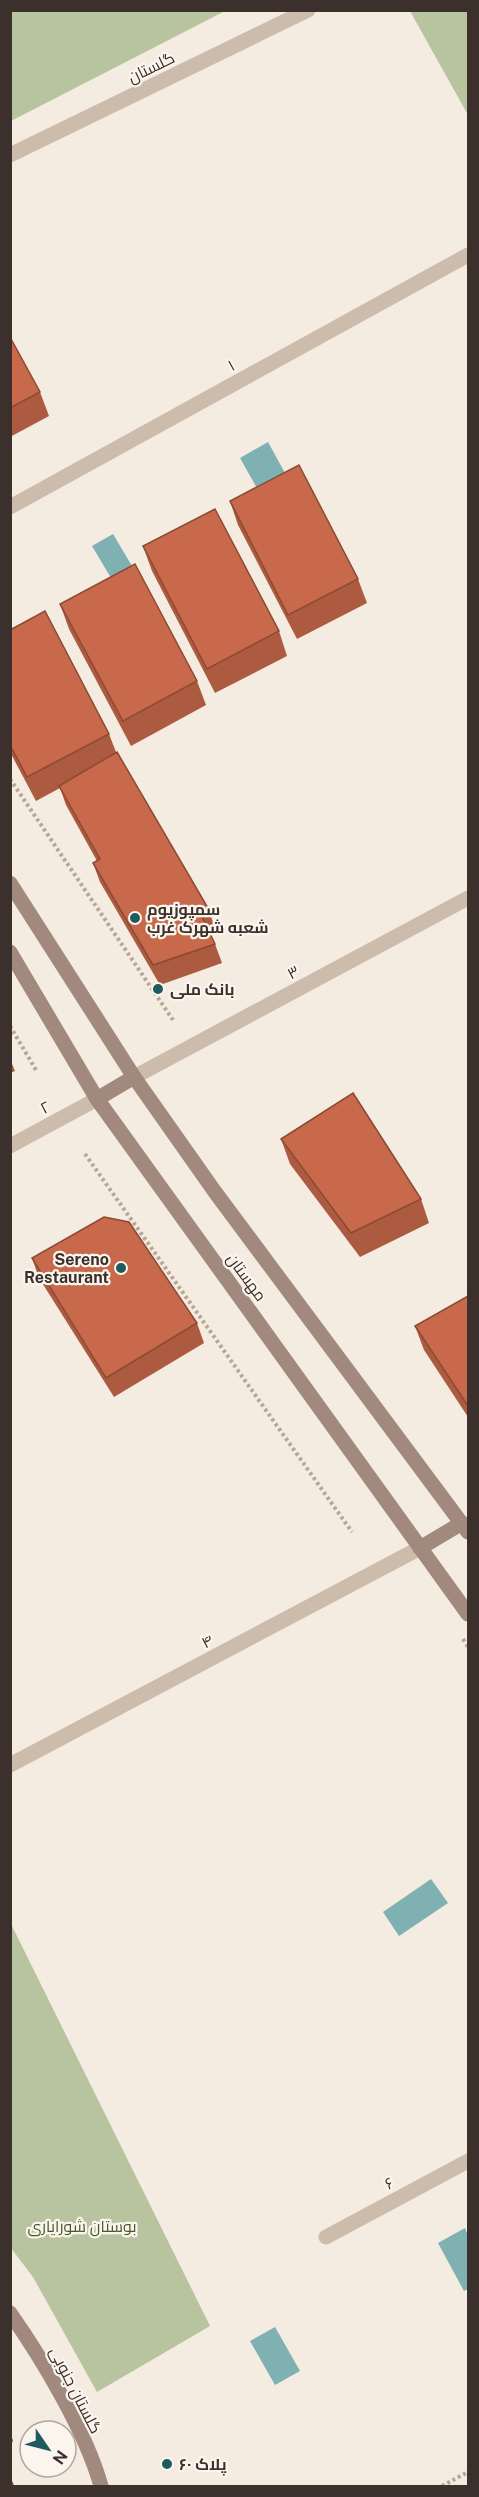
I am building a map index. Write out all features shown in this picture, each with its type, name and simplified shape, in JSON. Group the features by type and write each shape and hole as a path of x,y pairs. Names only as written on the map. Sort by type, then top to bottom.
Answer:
{"street":[{"name":"گلستان","path":"10,155 308,10"},
{"name":"۱","path":"10,507 468,255"},
{"path":"10,883 134,1077 215,1192 466,1525 420,1548"},
{"name":"۳","path":"134,1077 468,898"},
{"name":"مهستان","path":"10,952 97,1099 468,1614"},
{"path":"97,1099 134,1077"},
{"name":"۲","path":"10,1146 97,1099"},
{"name":"۴","path":"10,1765 420,1548"},
{"name":"۶","path":"326,2237 468,2161"},
{"name":"گلستان جنوبی","path":"10,2313 33,2345 62,2400 96,2470 101,2487"}],"path":[{"path":"10,779 173,1020"},
{"path":"10,1026 36,1070"},
{"path":"85,1154 352,1532"},
{"path":"442,2487 468,2472"}],"green space":[{"path":"11,10 225,10 225,11 11,121"},
{"path":"410,11 468,11 468,115"},
{"name":"بوستان شورایاری","path":"10,1922 210,2326 97,2392 33,2277 11,2248"}],"water":[{"path":"268,442 291,484 263,499 240,458"},
{"path":"113,534 135,571 114,583 92,546"},
{"path":"431,1879 448,1903 399,1936 383,1912"},
{"path":"465,2228 468,2236 468,2289 464,2291 438,2243"},
{"path":"275,2327 300,2371 275,2385 250,2341"}],"building":[{"path":"10,337 40,392 10,408"},
{"path":"299,465 358,579 288,615 230,501"},
{"path":"215,509 279,631 207,669 143,546"},
{"path":"135,564 197,681 123,721 60,604"},
{"path":"45,611 109,734 27,777 10,745 10,630"},
{"path":"117,752 208,908 199,910 215,944 153,965 93,863 100,859 59,786"},
{"path":"353,1093 421,1199 351,1233 281,1139"},
{"path":"104,1217 129,1222 197,1323 106,1378 32,1258"},
{"path":"468,1296 468,1406 415,1326"}],"place":[{"name":"سمپوزیوم شعبه شهرک غرب","path":"135,918"},
{"name":"بانک ملی","path":"158,989"},
{"name":"Sereno Restaurant","path":"121,1268"},
{"name":"پلاک ۶۰","path":"167,2464"}]}
